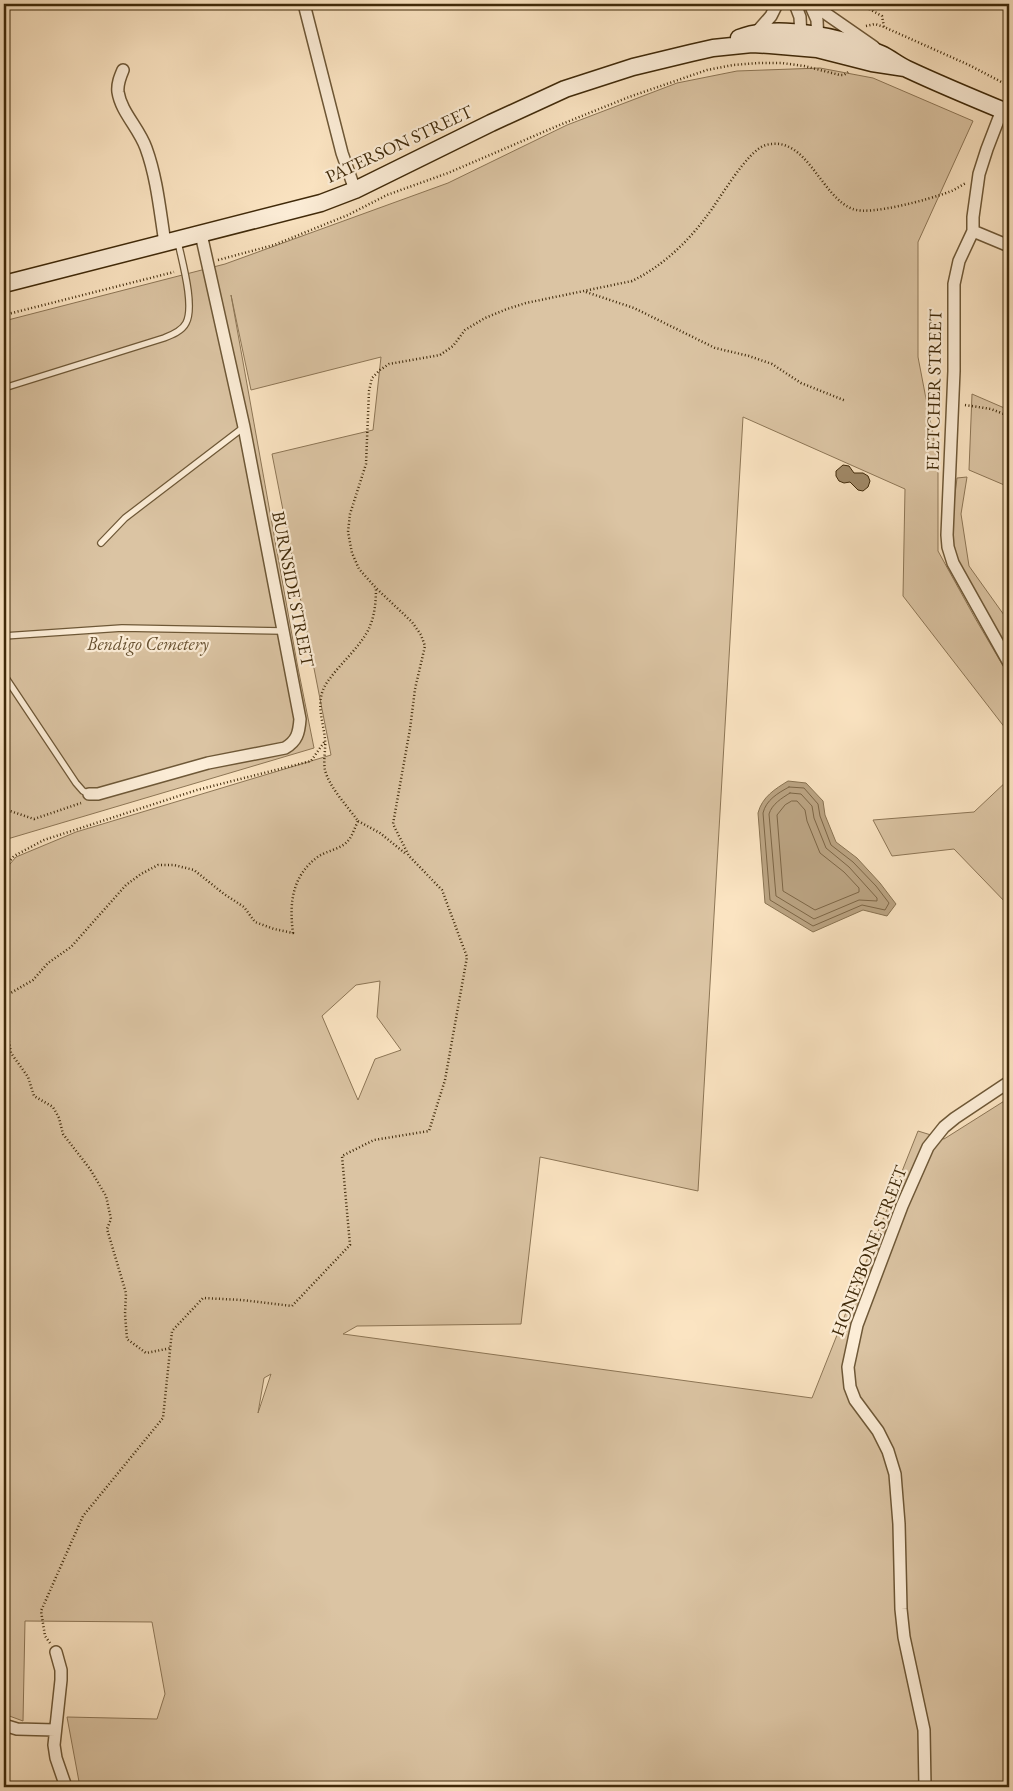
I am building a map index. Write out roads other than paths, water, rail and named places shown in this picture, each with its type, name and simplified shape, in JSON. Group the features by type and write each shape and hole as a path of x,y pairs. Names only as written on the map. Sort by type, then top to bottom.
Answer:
{"street":[{"path":"304,4 342,153 355,190"},
{"path":"713,48 756,33 771,16 777,4"},
{"path":"796,4 809,43"},
{"path":"809,43 817,20 811,4"},
{"path":"811,4 905,68 1006,112"},
{"path":"756,33 809,43 872,63 905,68"},
{"path":"809,43 834,38 882,54"},
{"name":"PATERSON STREET","path":"4,284 321,203 355,190 565,89 634,67 713,48 752,44 809,43"},
{"path":"123,70 118,85 120,101 138,129 146,148 172,242"},
{"name":"FLETCHER STREET","path":"1006,112 987,149 977,185 973,231 959,261 954,284 953,404 947,521 948,547 953,563 1009,662"},
{"path":"973,231 1009,246"},
{"name":"BURNSIDE STREET","path":"89,794 98,794 208,763 278,750 292,744 297,739 299,730 300,719 244,427 201,234"},
{"name":"HONEYBONE STREET","path":"925,1787 924,1730 904,1637 901,1610 899,1524 895,1474 888,1451 878,1431 855,1400 850,1387 848,1367 857,1325 922,1159 936,1136 955,1118 1009,1082"},
{"path":"56,1652 61,1670 54,1745 56,1758 66,1787"},
{"path":"4,1725 17,1729 56,1730"}],"lane":[{"path":"4,388 164,338 183,329 190,307 184,269 172,242"},
{"path":"101,543 125,518 244,427"},
{"path":"4,636 122,628 283,631"},
{"path":"4,676 76,783 83,791 89,794"}],"water":[{"path":"788,781 806,783 823,801 825,815 836,842 857,858 896,904 887,916 863,910 813,932 765,903 758,813 766,798"}],"park label":[{"name":"Bendigo Cemetery","path":"148,644"}]}
